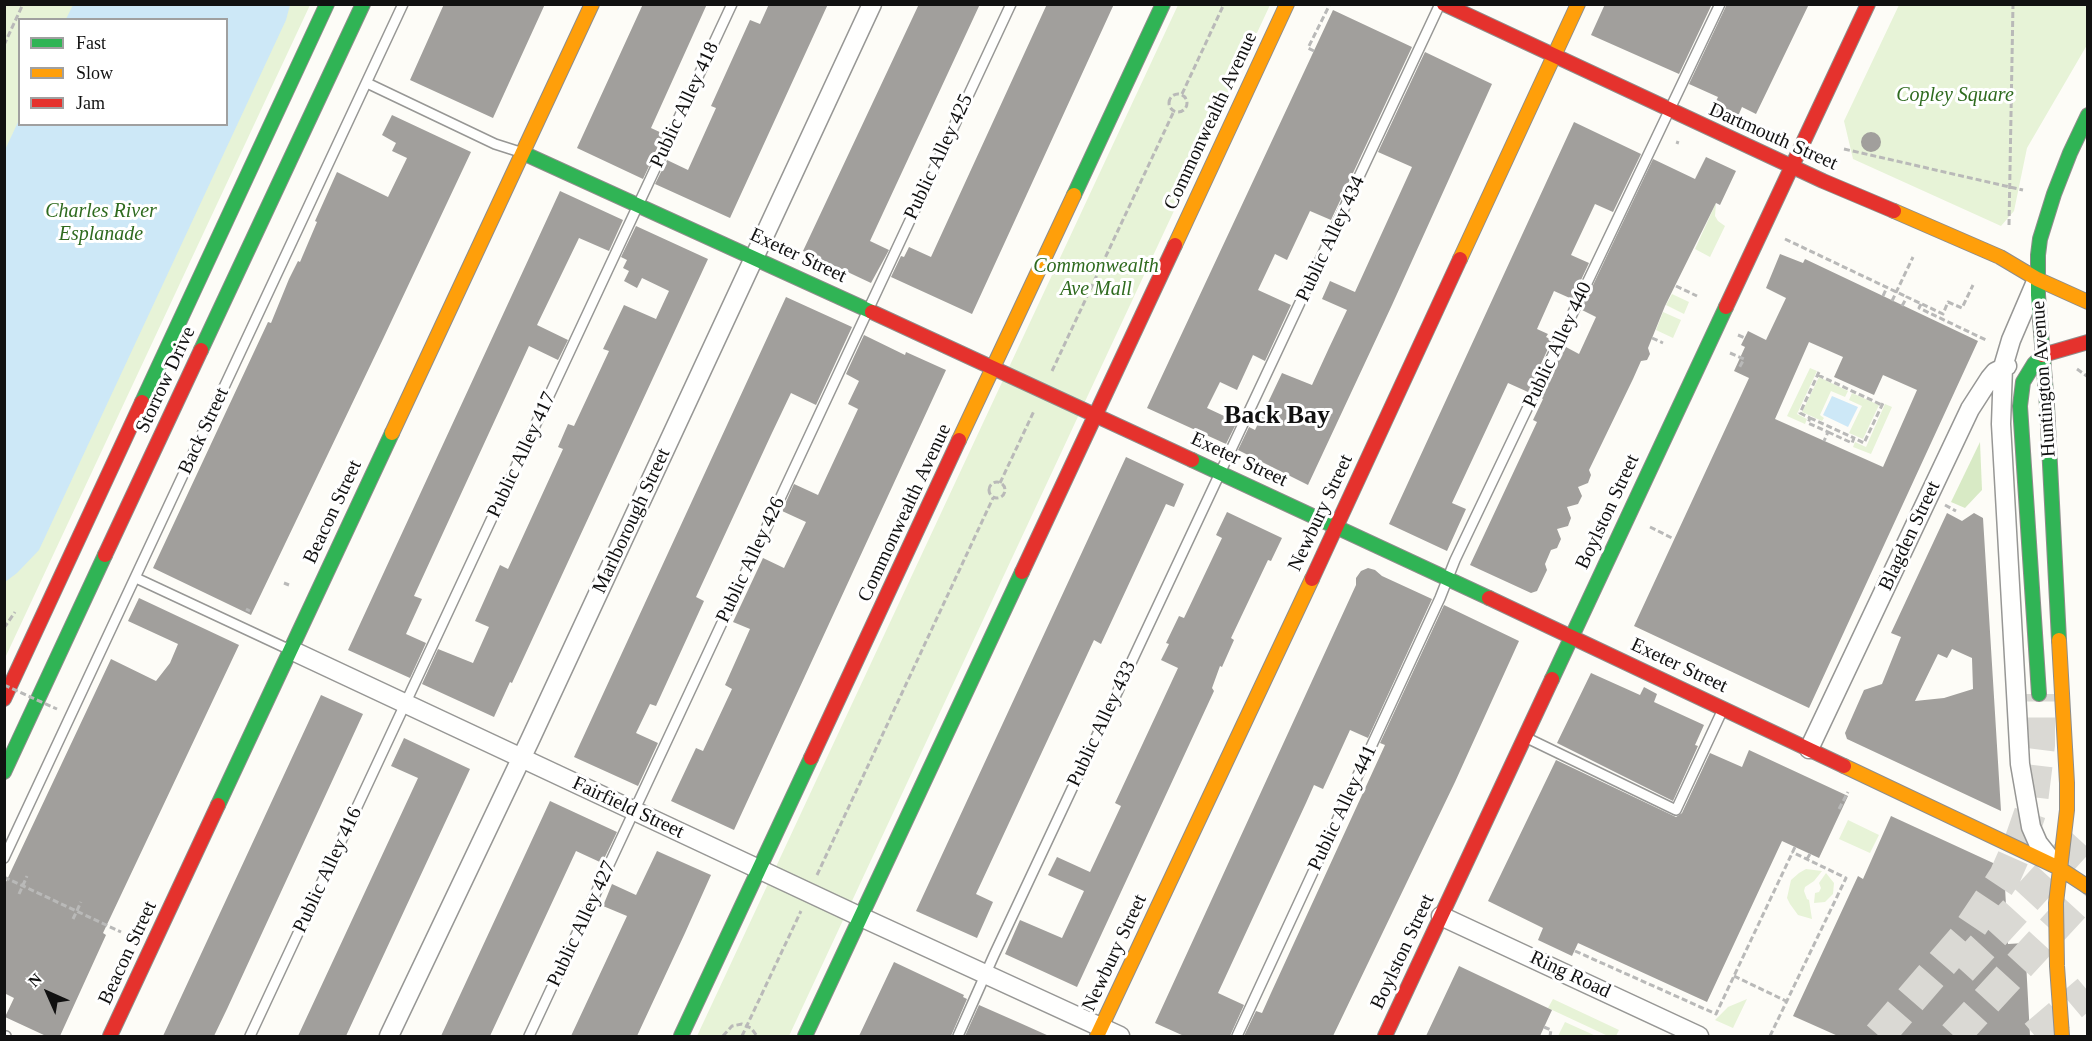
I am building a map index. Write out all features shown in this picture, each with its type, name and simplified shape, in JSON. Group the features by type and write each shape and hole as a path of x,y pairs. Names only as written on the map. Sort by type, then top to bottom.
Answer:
{"main road":[{"name":"Storrow Drive","path":"4,699 327,4"},
{"name":"Storrow Drive","path":"4,772 363,4"},
{"name":"Beacon Street","path":"110,1036 592,4"},
{"name":"Commonwealth Avenue","path":"681,1036 1162,4"},
{"name":"Commonwealth Avenue","path":"806,1036 1287,4"},
{"name":"Dartmouth Street","path":"1442,4 1792,167 2001,257 2037,279 2088,302"},
{"name":"Newbury Street","path":"1099,1032 1336,528 1578,4"},
{"name":"Boylston Street","path":"1385,1036 1868,4"},
{"path":"2037,279 2040,239 2047,212 2088,115"},
{"name":"Exeter Street","path":"523,153 755,257 1571,637 2059,868 2088,887"},
{"name":"Huntington Avenue","path":"2037,279 2067,800 2056,903 2057,966 2062,1036"},
{"path":"2039,694 2020,406 2023,382 2034,364 2043,355 2088,342"},
{"path":"2064,720 2079,742"}],"street":[{"name":"Marlborough Street","path":"389,1036 872,4"},
{"name":"Huntington Avenue","path":"2037,279 2011,340 2003,367 2001,424 2018,750 2031,827 2041,848 2059,868"},
{"name":"Blagden Street","path":"1809,749 1982,388 1995,372 2003,367 2043,355"},
{"name":"Fairfield Street","path":"291,650 986,975 1099,1032 1120,1036"},
{"name":"Ring Road","path":"1441,916 1699,1036"}],"lane":[{"name":"Back Street","path":"4,858 403,4"},
{"name":"Public Alley 418","path":"639,205 732,4"},
{"name":"Public Alley 425","path":"868,310 1011,4"},
{"name":"Public Alley 434","path":"1220,474 1442,4"},
{"name":"Public Alley 440","path":"1447,580 1720,4"},
{"name":"Exeter Street","path":"367,83 495,144 523,153"},
{"name":"Public Alley 417","path":"406,704 639,205"},
{"name":"Public Alley 426","path":"634,811 868,310"},
{"name":"Public Alley 433","path":"958,1036 1220,474"},
{"name":"Fairfield Street","path":"136,578 291,650"},
{"name":"Public Alley 441","path":"1237,1036 1447,580"},
{"name":"Public Alley 416","path":"250,1036 406,704"},
{"path":"1525,737 1676,810 1723,709"},
{"name":"Public Alley 427","path":"529,1036 634,811"}],"path":[{"path":"4,45 23,4"},
{"path":"1182,94 1224,4"},
{"path":"1314,51 1308,48 1330,4"},
{"path":"2009,225 2013,4"},
{"path":"1182,94 1187,105 1180,112 1174,111 1169,107 1169,99 1173,95 1182,94"},
{"path":"1052,371 1174,111"},
{"path":"1844,150 2023,190"},
{"path":"1785,239 1942,314 1948,302 1962,308 1973,285"},
{"path":"1892,301 1913,257"},
{"path":"1676,286 1697,296"},
{"path":"1883,296 1887,287"},
{"path":"1902,306 1907,297"},
{"path":"1921,304 1919,308 1988,341"},
{"path":"1738,335 1744,338"},
{"path":"1652,338 1663,343"},
{"path":"1730,352 1744,359 1739,368"},
{"path":"2076,367 2088,377"},
{"path":"1818,373 1883,403 1864,443 1810,418 1800,413 1818,373"},
{"path":"1000,483 1035,410"},
{"path":"1810,418 1808,423 1852,443 1854,438"},
{"path":"1824,441 1828,432"},
{"path":"993,483 1000,483 1005,489 1004,494 1001,498 993,498 989,494 989,487 993,483"},
{"path":"817,875 993,498"},
{"path":"1945,505 1956,511"},
{"path":"1650,527 1674,539"},
{"path":"4,685 57,709"},
{"path":"1839,809 1848,792"},
{"path":"1575,951 1716,1014 1795,847"},
{"path":"1770,1036 1846,878 1792,852"},
{"path":"1807,859 1810,854"},
{"path":"19,894 27,876"},
{"path":"4,877 121,932"},
{"path":"73,919 81,902"},
{"path":"742,1036 801,911"},
{"path":"1734,976 1786,1001"},
{"path":"723,1036 732,1026 747,1026 757,1036"},
{"path":"1544,1027 1551,1030 1550,1036"}],"green space":[{"name":"Charles River Esplanade","path":"5,5 310,5 5,658"},
{"name":"Commonwealth Ave Mall","path":"1178,5 1270,5 789,1036 697,1036"},
{"name":"Copley Square","path":"1899,5 2087,5 2087,45 2027,148 2014,211 2001,226 1853,159 1844,121"},
{"path":"1716,203 1715,216 1725,226 1710,257 1695,249"},
{"path":"1672,294 1689,302 1684,314 1666,305"},
{"path":"1663,312 1681,320 1673,338 1656,330"},
{"path":"1810,368 1817,371 1797,414 1807,419 1805,424 1787,416"},
{"path":"1819,377 1848,391 1845,397 1831,391 1820,415 1824,418 1822,421 1802,412"},
{"path":"1852,393 1879,405 1863,439 1849,433 1862,406 1849,400"},
{"path":"1885,404 1892,407 1871,454 1853,447 1855,442 1866,447"},
{"path":"1980,442 1982,490 1965,508 1951,502"},
{"path":"1848,820 1879,835 1870,853 1839,839"},
{"path":"1806,869 1822,871 1805,887 1804,891 1809,900 1812,919 1798,915 1787,898 1791,880"},
{"path":"1826,873 1834,883 1833,894 1825,902 1814,903 1815,893 1821,888 1819,883"},
{"path":"1553,999 1619,1030 1616,1036 1608,1036 1548,1008"},
{"path":"1747,999 1733,1028 1715,1020 1728,1007"},
{"path":"1565,1022 1596,1036 1558,1036"}],"water":[{"name":"Charles River Esplanade","path":"73,5 290,5 286,20 39,550 5,582 4,152 18,122 18,126 228,126 228,18 66,18"},
{"path":"1832,396 1858,407 1848,427 1823,415"}],"building":[{"path":"444,4 545,4 493,118 410,80"},
{"path":"643,4 707,4 651,128 664,134 643,179 577,148"},
{"path":"769,4 828,4 730,218 655,184 667,160 688,170 716,108 711,106 750,20 760,24"},
{"path":"919,4 980,4 870,241 889,250 871,283 803,251"},
{"path":"1047,4 1114,4 972,314 891,277 901,256 904,257 909,247 931,257"},
{"path":"1605,4 1712,4 1679,74 1591,35"},
{"path":"1727,4 1809,4 1756,114 1742,107 1735,123 1711,112 1718,97 1689,84"},
{"path":"1333,10 1412,47 1331,220 1310,211 1287,260 1275,254 1258,290 1291,305 1265,361 1253,355 1237,390 1220,382 1207,408 1237,422 1226,444 1147,408"},
{"path":"1425,52 1492,84 1308,485 1238,450 1249,427 1255,430 1282,373 1312,385 1347,310 1322,299 1330,281 1355,292 1412,167 1378,152"},
{"path":"392,115 471,152 251,615 153,568 268,322 271,323 289,279 298,261 300,262 337,172 388,197 407,158 392,151 396,143 382,135"},
{"path":"1574,122 1641,154 1613,212 1595,204 1571,255 1589,263 1572,299 1554,291 1537,329 1548,334 1546,337 1552,340 1528,392 1508,383 1452,503 1466,509 1447,551 1389,524"},
{"path":"1871,132 1878,135 1881,142 1878,149 1871,152 1864,149 1861,142 1864,135"},
{"path":"1706,157 1736,171 1720,205 1716,203 1665,306 1648,348 1650,354 1647,360 1641,361 1589,470 1591,475 1588,483 1578,487 1582,496 1578,504 1567,507 1571,518 1568,526 1557,529 1561,539 1557,548 1551,550 1545,564 1547,570 1537,591 1531,593 1470,565 1537,422 1533,420 1543,399 1540,397 1564,346 1579,354 1596,317 1582,310 1584,304 1653,159 1695,179"},
{"path":"560,191 623,220 609,251 579,238 537,325 568,340 558,360 529,346 414,596 422,599 406,634 426,643 410,678 348,650"},
{"path":"636,226 708,259 512,683 510,682 494,717 422,684 438,649 473,663 489,627 475,621 500,565 508,569 563,449 558,447 568,424 574,426 609,351 603,349 624,305 656,319 669,291 642,278 637,288 624,281 629,271 623,268 627,260 621,257"},
{"path":"1780,254 1803,263 1805,259 1978,341 1809,708 1634,626 1749,378 1734,371 1745,347 1741,345 1748,331 1766,340 1786,298 1766,288","holes":["1809,342 1843,357 1834,377 1874,395 1883,375 1917,390 1883,467 1775,419"]},
{"path":"786,297 852,327 816,405 791,393 771,435 696,597 704,601 656,706 650,704 636,733 658,743 638,786 574,757"},
{"path":"864,335 905,355 906,352 946,370 734,830 671,801 696,748 703,751 732,689 725,685 750,629 733,622 763,558 784,568 806,522 782,511 794,484 818,495 858,409 848,404 859,381 846,374"},
{"path":"1126,457 1184,484 1174,507 1166,504 1101,644 1094,640 976,894 993,902 977,938 916,911"},
{"path":"1227,512 1282,538 1271,561 1268,560 1231,638 1234,640 1222,667 1220,666 1212,688 1214,691 1077,987 1005,954 1020,920 1062,938 1084,891 1048,875 1057,857 1090,872 1121,806 1115,803 1178,668 1161,660 1169,644 1166,643 1179,616 1184,618 1222,538 1216,535"},
{"path":"1947,513 1962,521 1974,513 1983,518 2001,811 1847,739 1845,733 1864,690 1882,684 1901,637 1891,633","holes":["1952,649 1972,658 1973,689 1944,698 1915,701 1938,654 1947,658"]},
{"path":"1368,568 1432,599 1368,738 1350,730 1323,789 1314,785 1218,993 1244,1005 1230,1036 1184,1036 1155,1023 1356,585 1356,578 1361,571"},
{"path":"139,598 239,645 103,933 106,935 60,1036 46,1036 5,1017 14,998 4,993 4,886 111,659 156,681 170,663 178,644 128,621"},
{"path":"1444,605 1519,641 1455,782 1333,1036 1244,1036 1256,1011 1262,1013 1385,745 1380,743"},
{"path":"1591,673 1640,695 1644,687 1657,694 1654,702 1704,725 1695,745 1698,746 1673,801 1557,743"},
{"path":"321,695 363,714 227,1009 214,1036 163,1036"},
{"path":"404,738 470,769 346,1036 298,1036 418,778 391,766"},
{"path":"1749,750 1848,796 1819,858 1782,841 1707,1002 1578,943 1572,956 1538,940 1543,928 1488,901 1556,760 1676,817 1682,813 1710,753 1742,767"},
{"path":"550,801 617,832 602,863 576,851 490,1036 441,1036"},
{"path":"1891,816 2004,868 2008,944 2025,943 2030,1036 1838,1036 1793,1016 1858,876 1863,879"},
{"path":"657,851 711,875 685,933 637,1036 571,1036 627,916 603,906 612,884 636,895"},
{"path":"894,962 964,995 963,997 967,999 951,1036 859,1036"},
{"path":"1459,966 1552,1010 1540,1036 1426,1036"},
{"path":"979,1005 1020,1023 1049,1036 965,1036"}],"tunnel":[{"path":"1879,1036 1963,939 2005,876 2031,810 2039,745 2039,694"},
{"path":"1961,970 2088,831"},
{"path":"1954,1036 2088,891"},
{"path":"2035,1036 2088,991"}],"traffic: fast":[{"path":"142,402 327,4"},
{"path":"201,350 363,4"},
{"path":"1074,195 1163,4"},
{"path":"2059,640 2047,406 2038,295 2038,255 2040,239 2054,194 2088,115"},
{"path":"523,153 872,312"},
{"path":"1552,679 1726,307"},
{"path":"2039,694 2020,406 2023,382 2034,364 2043,355"},
{"path":"218,805 392,433"},
{"path":"1192,460 1489,598"},
{"path":"4,772 105,555"},
{"path":"805,1036 1022,572"},
{"path":"681,1036 811,758"}],"traffic: slow":[{"path":"392,433 592,4"},
{"path":"1175,245 1287,4"},
{"path":"1460,259 1578,4"},
{"path":"959,440 1074,195"},
{"path":"1894,211 2000,257 2037,279 2088,302"},
{"path":"1097,1036 1312,579"},
{"path":"2059,640 2067,783 2067,810 2056,903 2057,966 2062,1036"},
{"path":"1844,766 2059,868 2088,887"}],"traffic: jam":[{"path":"1444,4 1823,181 1894,211"},
{"path":"1726,307 1868,4"},
{"path":"1022,572 1175,245"},
{"path":"1312,579 1460,259"},
{"path":"872,312 1192,460"},
{"path":"2043,355 2088,342"},
{"path":"105,555 201,350"},
{"path":"4,699 142,402"},
{"path":"811,758 959,440"},
{"path":"1489,598 1844,766"},
{"path":"1385,1036 1552,679"},
{"path":"110,1036 218,805"}],"district":[{"name":"Back Bay","path":"1277,416"}]}
